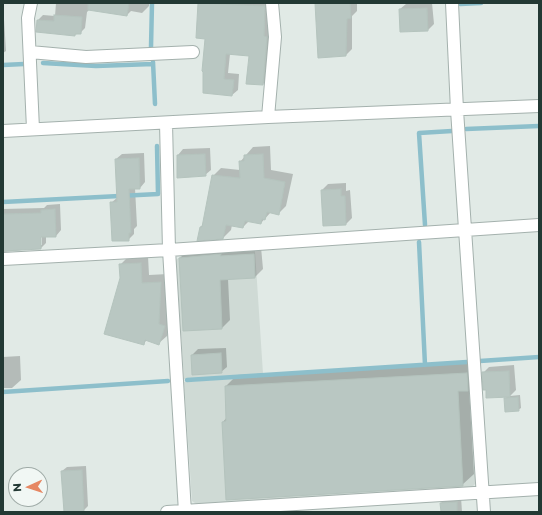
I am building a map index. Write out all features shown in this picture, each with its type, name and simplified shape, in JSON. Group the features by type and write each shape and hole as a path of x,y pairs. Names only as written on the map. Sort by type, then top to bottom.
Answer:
{"street":[{"path":"31,3 28,18 33,129"},
{"path":"268,117 275,37 272,3"},
{"path":"452,3 457,110 484,512"},
{"path":"30,52 86,57 193,52"},
{"path":"3,131 268,117 539,106"},
{"path":"166,123 170,250 185,511"},
{"path":"3,259 170,250 539,225"},
{"path":"167,512 539,489"}],"shaded area":[{"path":"255,251 263,374 184,379 176,260 182,255"},
{"path":"469,363 476,483 471,488 198,505 192,501 184,382"}],"building":[{"path":"88,3 129,3 127,16 88,10"},
{"path":"198,3 265,6 264,36 267,37 263,85 246,84 249,56 226,54 224,79 234,80 232,96 203,93 202,71 205,39 196,38"},
{"path":"315,3 350,3 351,18 347,19 346,56 318,58"},
{"path":"427,8 428,31 400,32 399,9"},
{"path":"54,15 82,17 81,34 75,34 75,36 36,32 37,20 54,21"},
{"path":"205,154 206,176 177,178 177,155"},
{"path":"263,154 264,178 285,182 279,215 267,212 265,220 262,219 261,224 245,221 243,228 226,225 223,239 197,241 200,227 202,227 212,175 240,178 239,161 244,161 244,155"},
{"path":"139,158 140,189 129,189 131,233 129,233 129,241 112,241 110,202 117,202 115,159"},
{"path":"341,189 341,196 345,196 346,225 323,226 321,190"},
{"path":"55,209 56,237 41,237 41,249 3,251 3,214 41,213 41,210"},
{"path":"221,254 220,256 254,254 255,278 220,280 222,329 183,331 179,258"},
{"path":"141,263 142,283 161,282 159,324 165,326 159,345 145,340 144,345 104,334 120,278 119,264"},
{"path":"221,353 222,373 192,375 191,355"},
{"path":"509,371 510,397 486,398 486,390 483,390 482,372"},
{"path":"467,373 468,391 458,391 463,486 226,500 222,422 226,421 225,386"},
{"path":"518,397 519,411 505,412 504,398"},
{"path":"82,470 84,512 64,512 61,471"},
{"path":"457,502 457,512 441,512 440,503"}],"waterway":[{"path":"151,47 152,3"},
{"path":"460,4 481,3"},
{"path":"153,62 155,104"},
{"path":"43,63 96,66 153,64"},
{"path":"3,65 24,64"},
{"path":"466,129 539,126"},
{"path":"425,225 419,133 452,131"},
{"path":"3,202 158,194 157,146"},
{"path":"419,242 425,365"},
{"path":"480,361 539,357"},
{"path":"187,380 467,362"},
{"path":"3,392 168,381"}]}
